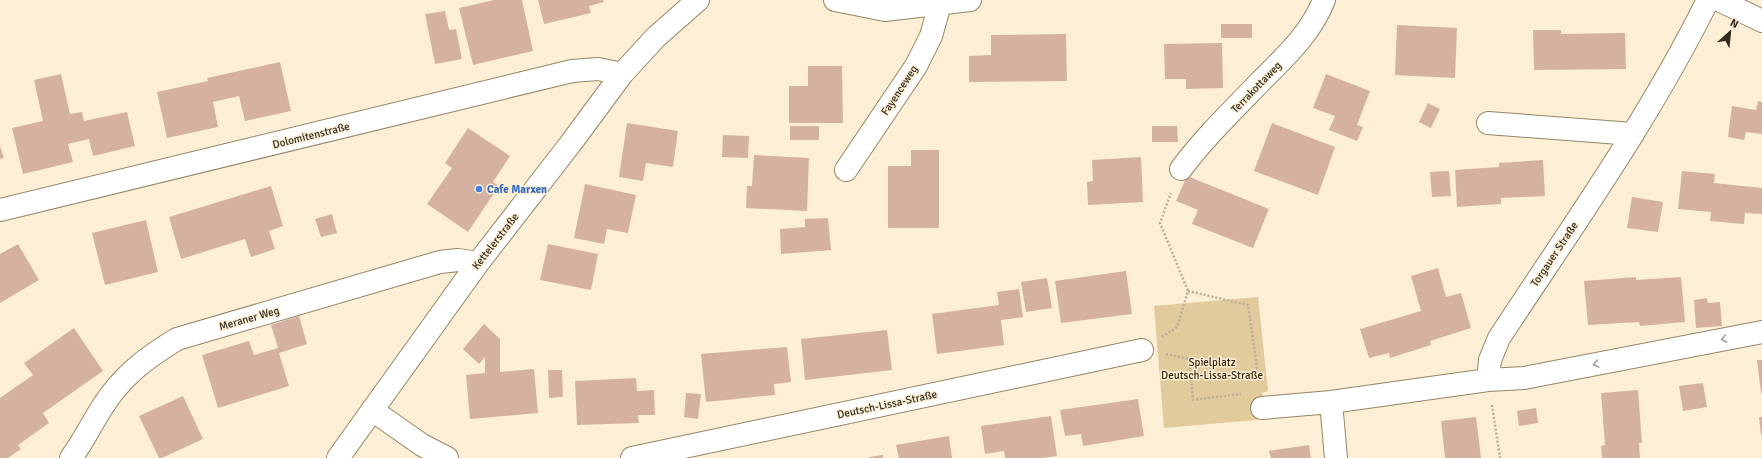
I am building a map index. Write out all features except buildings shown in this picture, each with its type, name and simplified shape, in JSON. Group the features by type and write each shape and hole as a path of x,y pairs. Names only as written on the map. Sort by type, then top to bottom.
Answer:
{"street":[{"name":"Kettelerstraße","path":"338,458 478,263 571,143 622,74 656,37 698,0"},
{"path":"835,0 885,10 970,0"},
{"name":"Terrakottaweg","path":"1181,169 1201,142 1302,39 1318,15 1324,0"},
{"name":"Torgauer Straße","path":"1488,380 1490,360 1498,338 1634,134 1684,48 1708,0"},
{"path":"1719,0 1762,21"},
{"name":"Fayenceweg","path":"846,170 916,66 931,36 940,4"},
{"name":"Dolomitenstraße","path":"0,210 572,71 598,69 622,74"},
{"path":"1488,123 1634,134"},
{"name":"Meraner Weg","path":"71,458 104,405 128,374 147,357 177,339 440,262 458,260 478,263"},
{"path":"1262,408 1331,402 1488,380 1524,378 1762,332"},
{"name":"Deutsch-Lissa-Straße","path":"632,458 1142,350"},
{"path":"1331,402 1336,458"},
{"path":"372,410 422,445 448,458"}],"path":[{"path":"1142,350 1177,327 1188,291 1160,224 1181,169"},
{"path":"1188,291 1248,305 1262,408"},
{"path":"1189,359 1193,400 1242,394 1262,408"},
{"path":"1494,416 1500,458"}],"green space":[{"name":"Spielplatz Deutsch-Lissa-Straße","path":"1258,297 1268,391 1262,393 1267,419 1164,428 1154,306"}],"place":[{"name":"Cafe Marxen","path":"479,189"}]}
